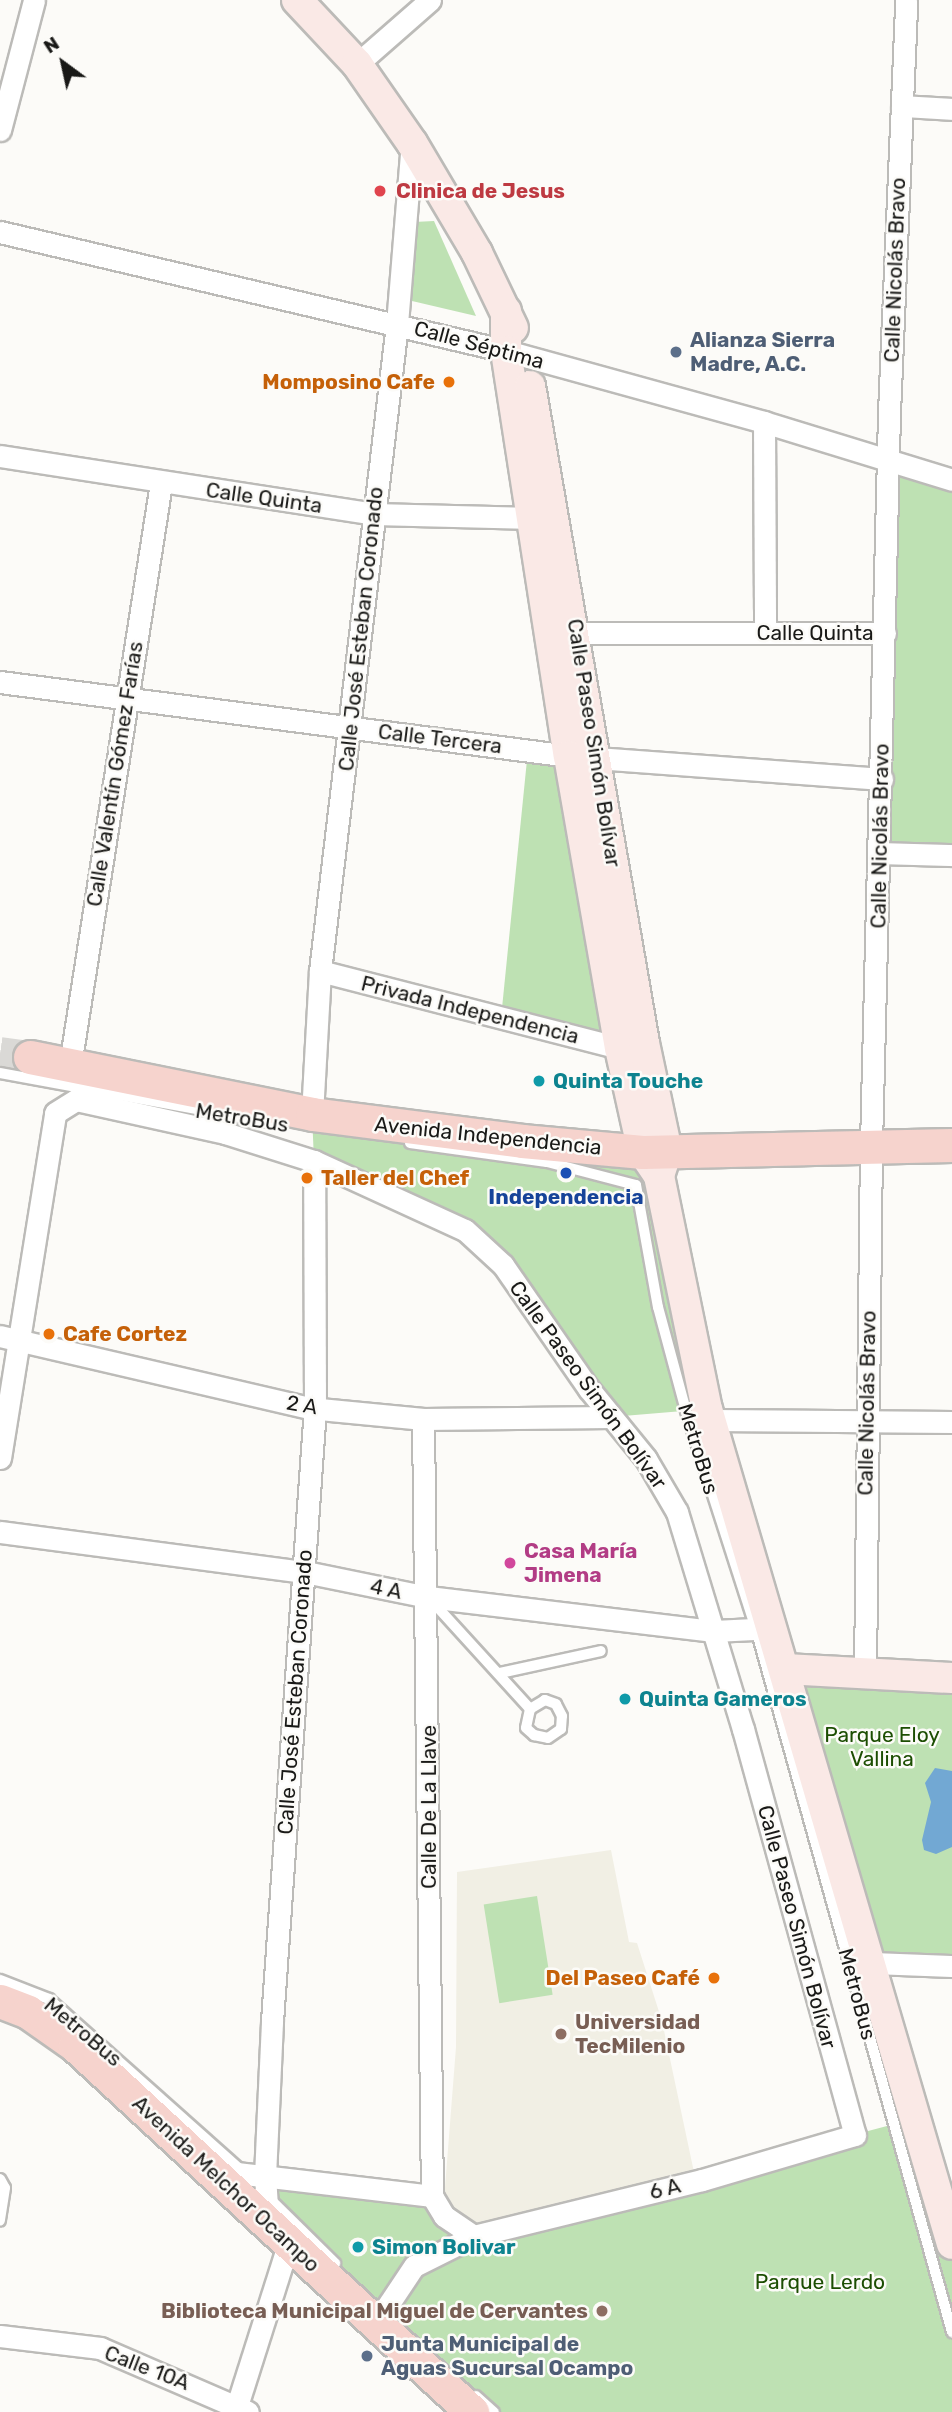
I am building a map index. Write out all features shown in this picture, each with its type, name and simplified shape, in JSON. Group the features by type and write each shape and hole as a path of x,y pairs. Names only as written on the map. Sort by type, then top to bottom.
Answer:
{"main road":[{"name":"Calle Paseo Simón Bolívar","path":"297,0 357,64 412,143 506,311 564,633 620,1048 656,1160"},
{"name":"Calle Paseo Simón Bolívar","path":"582,757 656,1160 711,1420 765,1628 785,1669 952,2244"},
{"name":"Avenida Independencia","path":"30,1057 302,1120 404,1128 656,1160 871,1146 952,1146"},
{"path":"785,1669 952,1678"},
{"name":"Avenida Melchor Ocampo","path":"0,2001 28,2012 75,2045 211,2170 267,2202 466,2394"}],"street":[{"path":"0,131 34,0"},
{"path":"357,64 430,0"},
{"name":"Calle Nicolás Bravo","path":"865,1673 871,1146 889,463 906,0"},
{"path":"902,106 952,108"},
{"name":"Calle José Esteban Coronado","path":"302,1120 351,728 397,324 412,143"},
{"name":"Calle Séptima","path":"0,232 515,354 764,422 889,463 952,480"},
{"path":"764,422 765,632"},
{"name":"Calle Quinta","path":"0,456 161,483 374,513 543,518"},
{"name":"Calle Valentín Gómez Farías","path":"70,1065 161,483"},
{"name":"Calle Quinta","path":"564,633 885,633"},
{"name":"Calle Tercera","path":"0,682 128,695 351,728 582,757 881,779"},
{"path":"880,853 952,855"},
{"name":"Privada Independencia","path":"320,971 620,1048"},
{"name":"Calle Paseo Simón Bolívar","path":"9,1338 55,1113 76,1100 225,1133 314,1161 465,1230 481,1242 503,1265 611,1417 646,1459 677,1512 714,1631 855,2135"},
{"name":"Calle José Esteban Coronado","path":"240,2409 267,2202 281,1870 315,1408 314,1161"},
{"path":"0,1458 9,1338"},
{"name":"2 A","path":"9,1338 315,1408 423,1419 611,1417"},
{"name":"Calle De La Llave","path":"423,1419 428,1597 432,2196"},
{"path":"711,1420 952,1422"},
{"name":"4 A","path":"0,1532 305,1572 428,1597 714,1631 765,1628"},
{"path":"870,1963 952,1966"},
{"name":"6 A","path":"381,2314 414,2266 430,2254 474,2236 702,2180 855,2135"},
{"path":"211,2170 267,2202 432,2196 444,2216 474,2236"},
{"name":"Calle 10A","path":"0,2336 100,2348 240,2409"}],"lane":[{"name":"MetroBus","path":"0,1073 302,1120"},
{"name":"MetroBus","path":"391,1140 547,1162 636,1185 658,1307 685,1411 765,1628 952,2332"},
{"path":"428,1597 530,1709"},
{"path":"500,1673 601,1651"},
{"name":"MetroBus","path":"0,1980 49,1999 344,2273"},
{"path":"0,2179 5,2188 0,2221"},
{"path":"422,2347 466,2394 494,2412"}],"shaded area":[{"name":"Universidad TecMilenio","path":"611,1850 629,1942 637,1943 662,2021 695,2177 488,2228 468,2224 449,2211 444,2200 456,2047 457,1872"}],"green space":[{"path":"434,221 476,316 412,301 414,222"},
{"path":"889,463 952,478 952,855 880,853"},
{"path":"528,750 569,756 620,1048 501,1018"},
{"path":"312,1114 643,1152 707,1409 611,1417 484,1245 314,1161"},
{"name":"Parque Eloy Vallina","path":"785,1669 952,1679 952,1966 870,1963"},
{"path":"537,1896 553,1995 499,2003 484,1904"},
{"name":"Parque Lerdo","path":"917,2118 952,2244 952,2412 472,2412 268,2222 265,2176 432,2196 474,2236"}],"water":[{"path":"935,1768 952,1771 952,1847 936,1854 924,1850 922,1840 931,1802 925,1783"}],"tunnel":[{"path":"0,1053 30,1057"}],"place":[{"name":"Clinica de Jesus","path":"380,191"},
{"name":"Alianza Sierra Madre, A.C.","path":"676,352"},
{"name":"Momposino Cafe","path":"449,382"},
{"name":"Quinta Touche","path":"539,1081"},
{"name":"Independencia","path":"566,1173"},
{"name":"Taller del Chef","path":"307,1178"},
{"name":"Cafe Cortez","path":"49,1334"},
{"name":"Casa María Jimena","path":"510,1563"},
{"name":"Quinta Gameros","path":"625,1699"},
{"name":"Del Paseo Café","path":"714,1978"},
{"name":"Universidad TecMilenio","path":"561,2034"},
{"name":"Simon Bolivar","path":"358,2247"},
{"name":"Biblioteca Municipal Miguel de Cervantes","path":"602,2311"},
{"name":"Junta Municipal de Aguas Sucursal Ocampo","path":"367,2356"}]}
